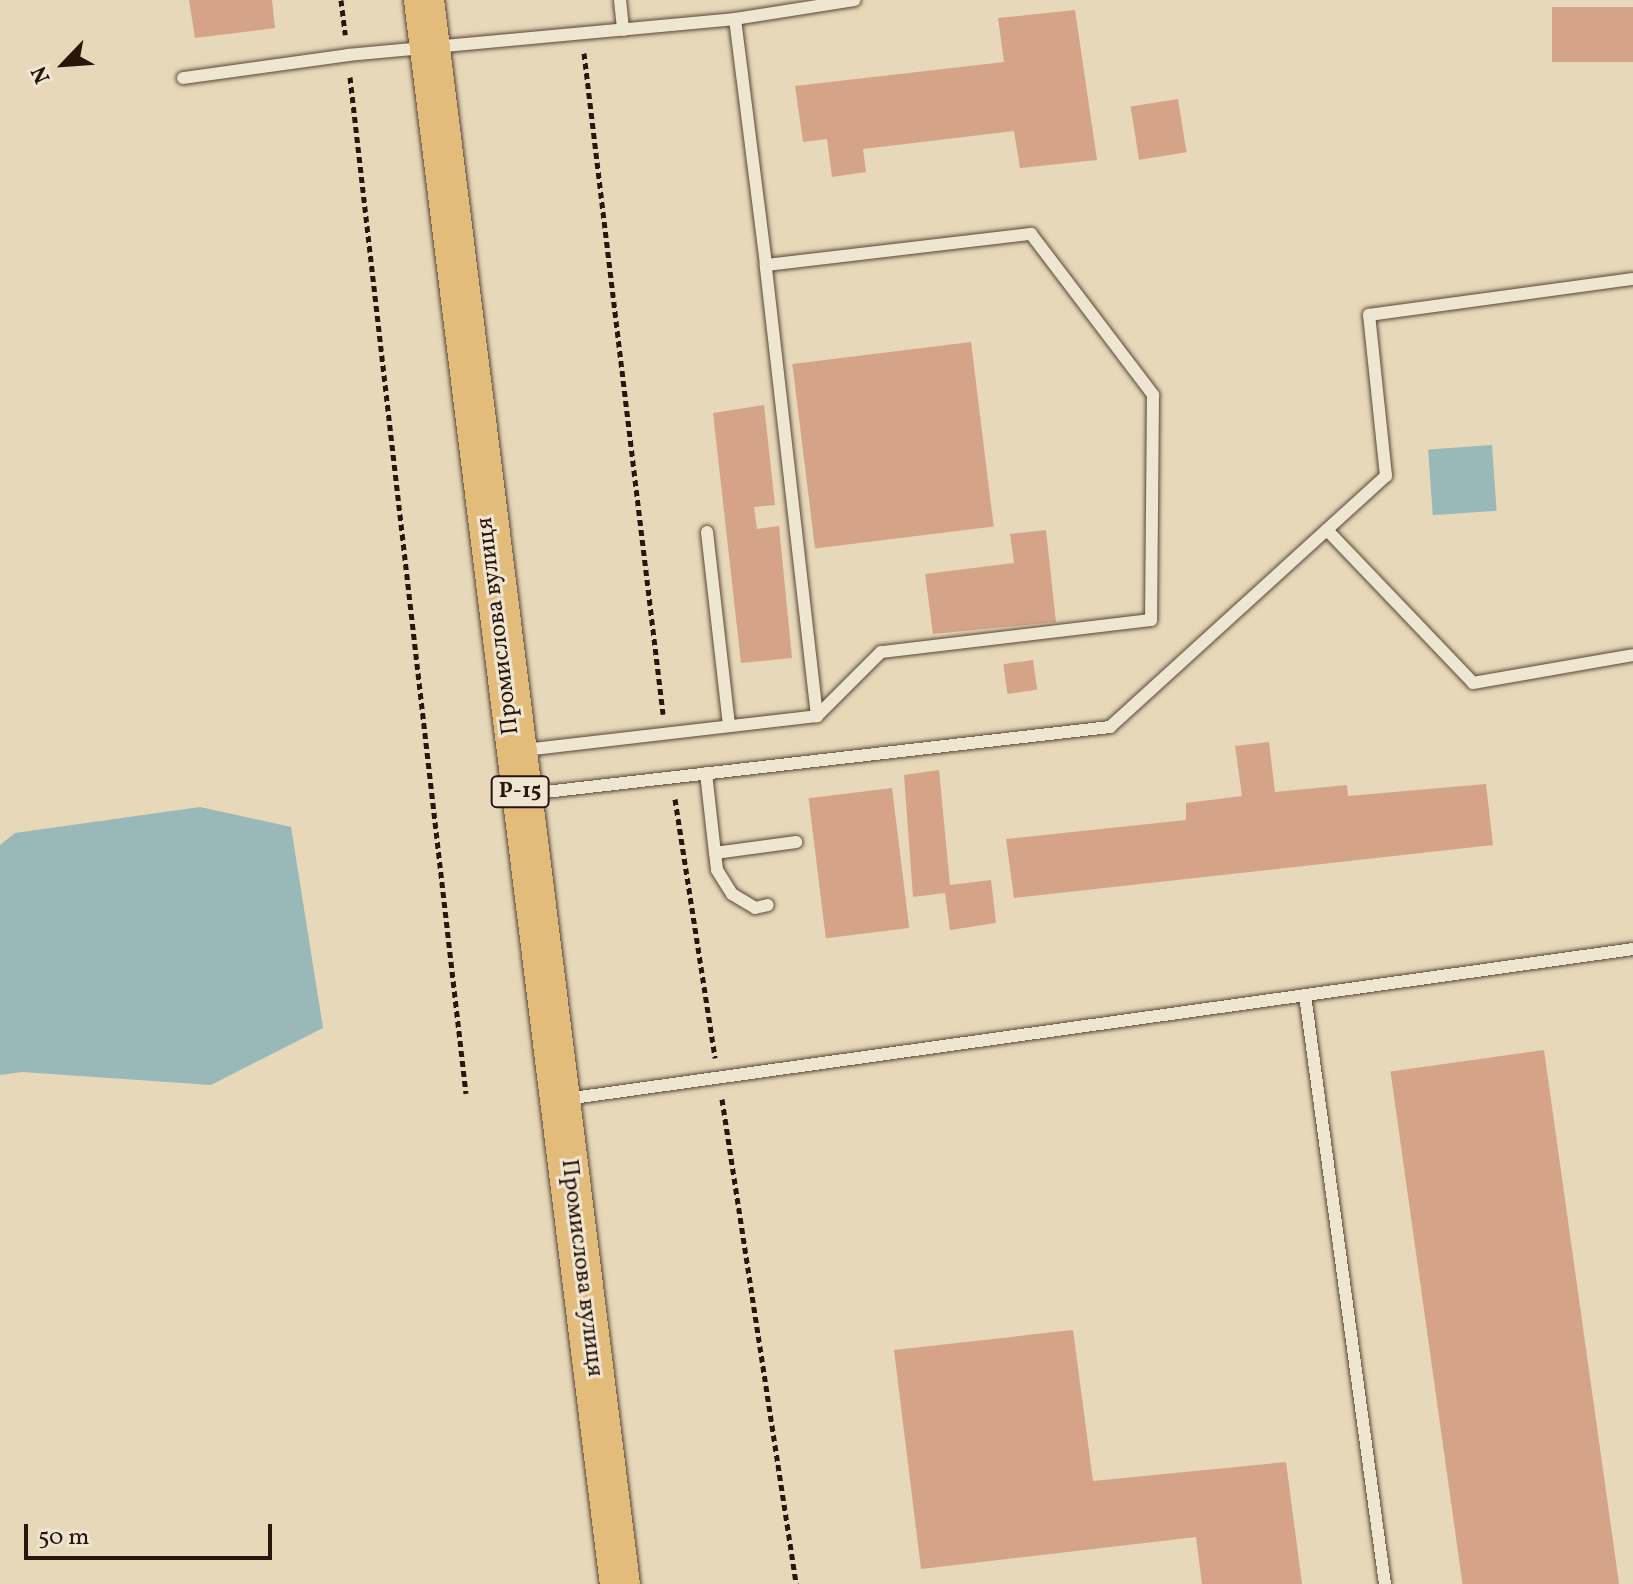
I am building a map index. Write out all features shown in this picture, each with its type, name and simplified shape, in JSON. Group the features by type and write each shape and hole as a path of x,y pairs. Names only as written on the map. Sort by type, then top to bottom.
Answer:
{"main road":[{"name":"Промислова вулиця","path":"424,0 514,751 620,1584"}],"lane":[{"path":"620,0 623,30"},
{"path":"183,78 348,55 735,19 855,0"},
{"path":"735,19 817,716"},
{"path":"514,751 817,716 881,652 1151,620 1153,395 1031,234 766,265"},
{"path":"521,794 1110,727 1386,476 1369,315 1633,279"},
{"path":"1327,530 1473,683 1633,655"},
{"path":"707,532 729,726"},
{"path":"706,773 717,870 732,894 755,908 768,905"},
{"path":"715,853 796,842"},
{"path":"559,1100 1633,949"},
{"path":"1305,995 1385,1584"}],"path":[{"path":"341,0 466,1093"},
{"path":"581,34 665,733"},
{"path":"672,777 796,1584"}],"water":[{"path":"1492,445 1497,511 1433,515 1428,449"},
{"path":"200,807 291,827 323,1028 211,1085 22,1072 0,1075 0,845 15,833"}],"building":[{"path":"189,0 272,0 275,28 195,38"},
{"path":"1552,7 1633,7 1633,62 1552,62"},
{"path":"1075,10 1097,160 1020,168 1014,131 863,149 866,172 832,177 827,139 803,142 795,86 1004,62 998,18"},
{"path":"1178,99 1186,152 1139,160 1131,107"},
{"path":"971,342 994,527 815,549 792,364"},
{"path":"764,405 775,505 754,507 757,529 779,526 792,658 741,663 713,413"},
{"path":"1046,530 1056,622 933,634 925,574 1014,563 1010,534"},
{"path":"1033,660 1037,690 1007,694 1003,664"},
{"path":"1269,742 1275,792 1347,785 1348,796 1486,784 1493,845 1014,898 1006,839 1186,820 1186,803 1242,796 1235,746"},
{"path":"939,770 950,885 991,880 996,923 950,930 945,893 913,897 904,775"},
{"path":"892,788 909,928 826,938 809,798"},
{"path":"1544,1050 1619,1584 1463,1584 1391,1072"},
{"path":"1073,1330 1093,1481 1286,1462 1302,1584 1202,1584 1196,1537 921,1569 894,1350"}]}
